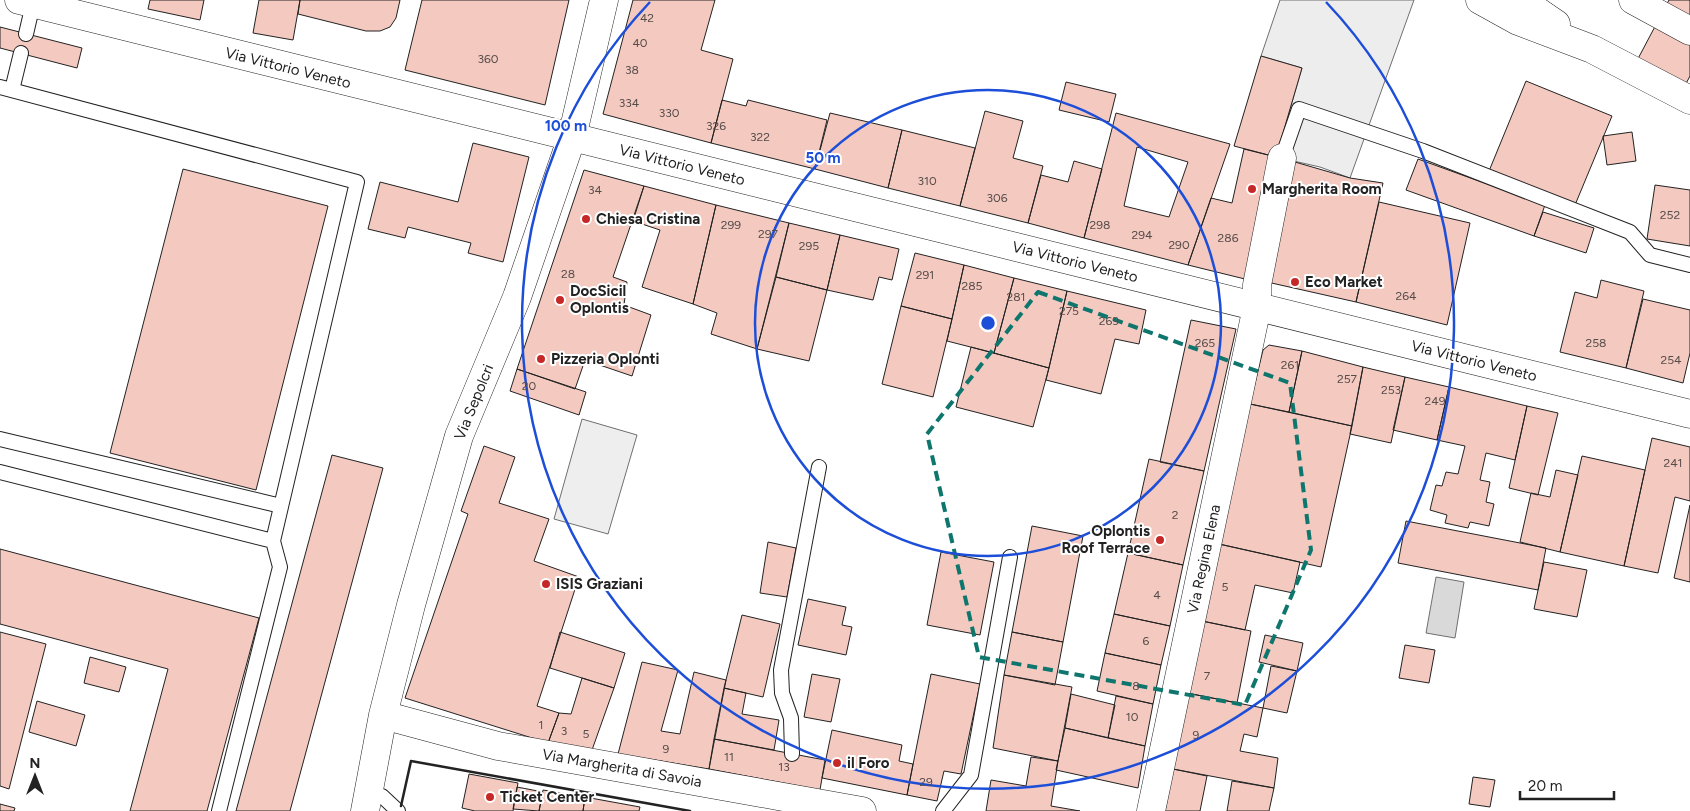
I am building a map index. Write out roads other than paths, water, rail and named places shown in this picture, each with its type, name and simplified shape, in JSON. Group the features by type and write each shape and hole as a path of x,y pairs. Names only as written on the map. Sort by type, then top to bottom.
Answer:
{"main road":[{"name":"Via Sepolcri","path":"367,802 383,715 410,604 458,436 518,297 572,138 604,0"},
{"path":"1480,0 1518,21 1592,49 1690,100"},
{"path":"1521,0 1592,49"},
{"path":"1633,0 1690,31"},
{"name":"Via Vittorio Veneto","path":"26,2 1257,307 1690,412"},
{"path":"1257,307 1259,276 1282,158"},
{"name":"Via Regina Elena","path":"1151,811 1257,307"},
{"name":"Via Margherita di Savoia","path":"383,715 498,746 785,790 862,811"}],"lane":[{"path":"26,2 26,34"},
{"path":"21,53 6,89 357,182 273,541 280,567 219,811"},
{"path":"1282,158 1299,109 1423,152 1630,232 1650,255 1690,266"},
{"path":"0,439 281,506"},
{"path":"792,754 791,718 782,694 781,670 819,468"},
{"path":"0,472 273,541"},
{"path":"942,811 971,775 1010,557"},
{"path":"367,802 382,796 398,811"}],"place":[{"name":"Margherita Room","path":"1252,189"},
{"name":"Chiesa Cristina","path":"586,219"},
{"name":"Eco Market","path":"1295,282"},
{"name":"DocSicil Oplontis","path":"560,300"},
{"name":"Pizzeria Oplonti","path":"541,359"},
{"name":"Oplontis Roof Terrace","path":"1160,540"},
{"name":"ISIS Graziani","path":"546,584"},
{"name":"il Foro","path":"837,763"},
{"name":"Ticket Center","path":"490,797"}]}
